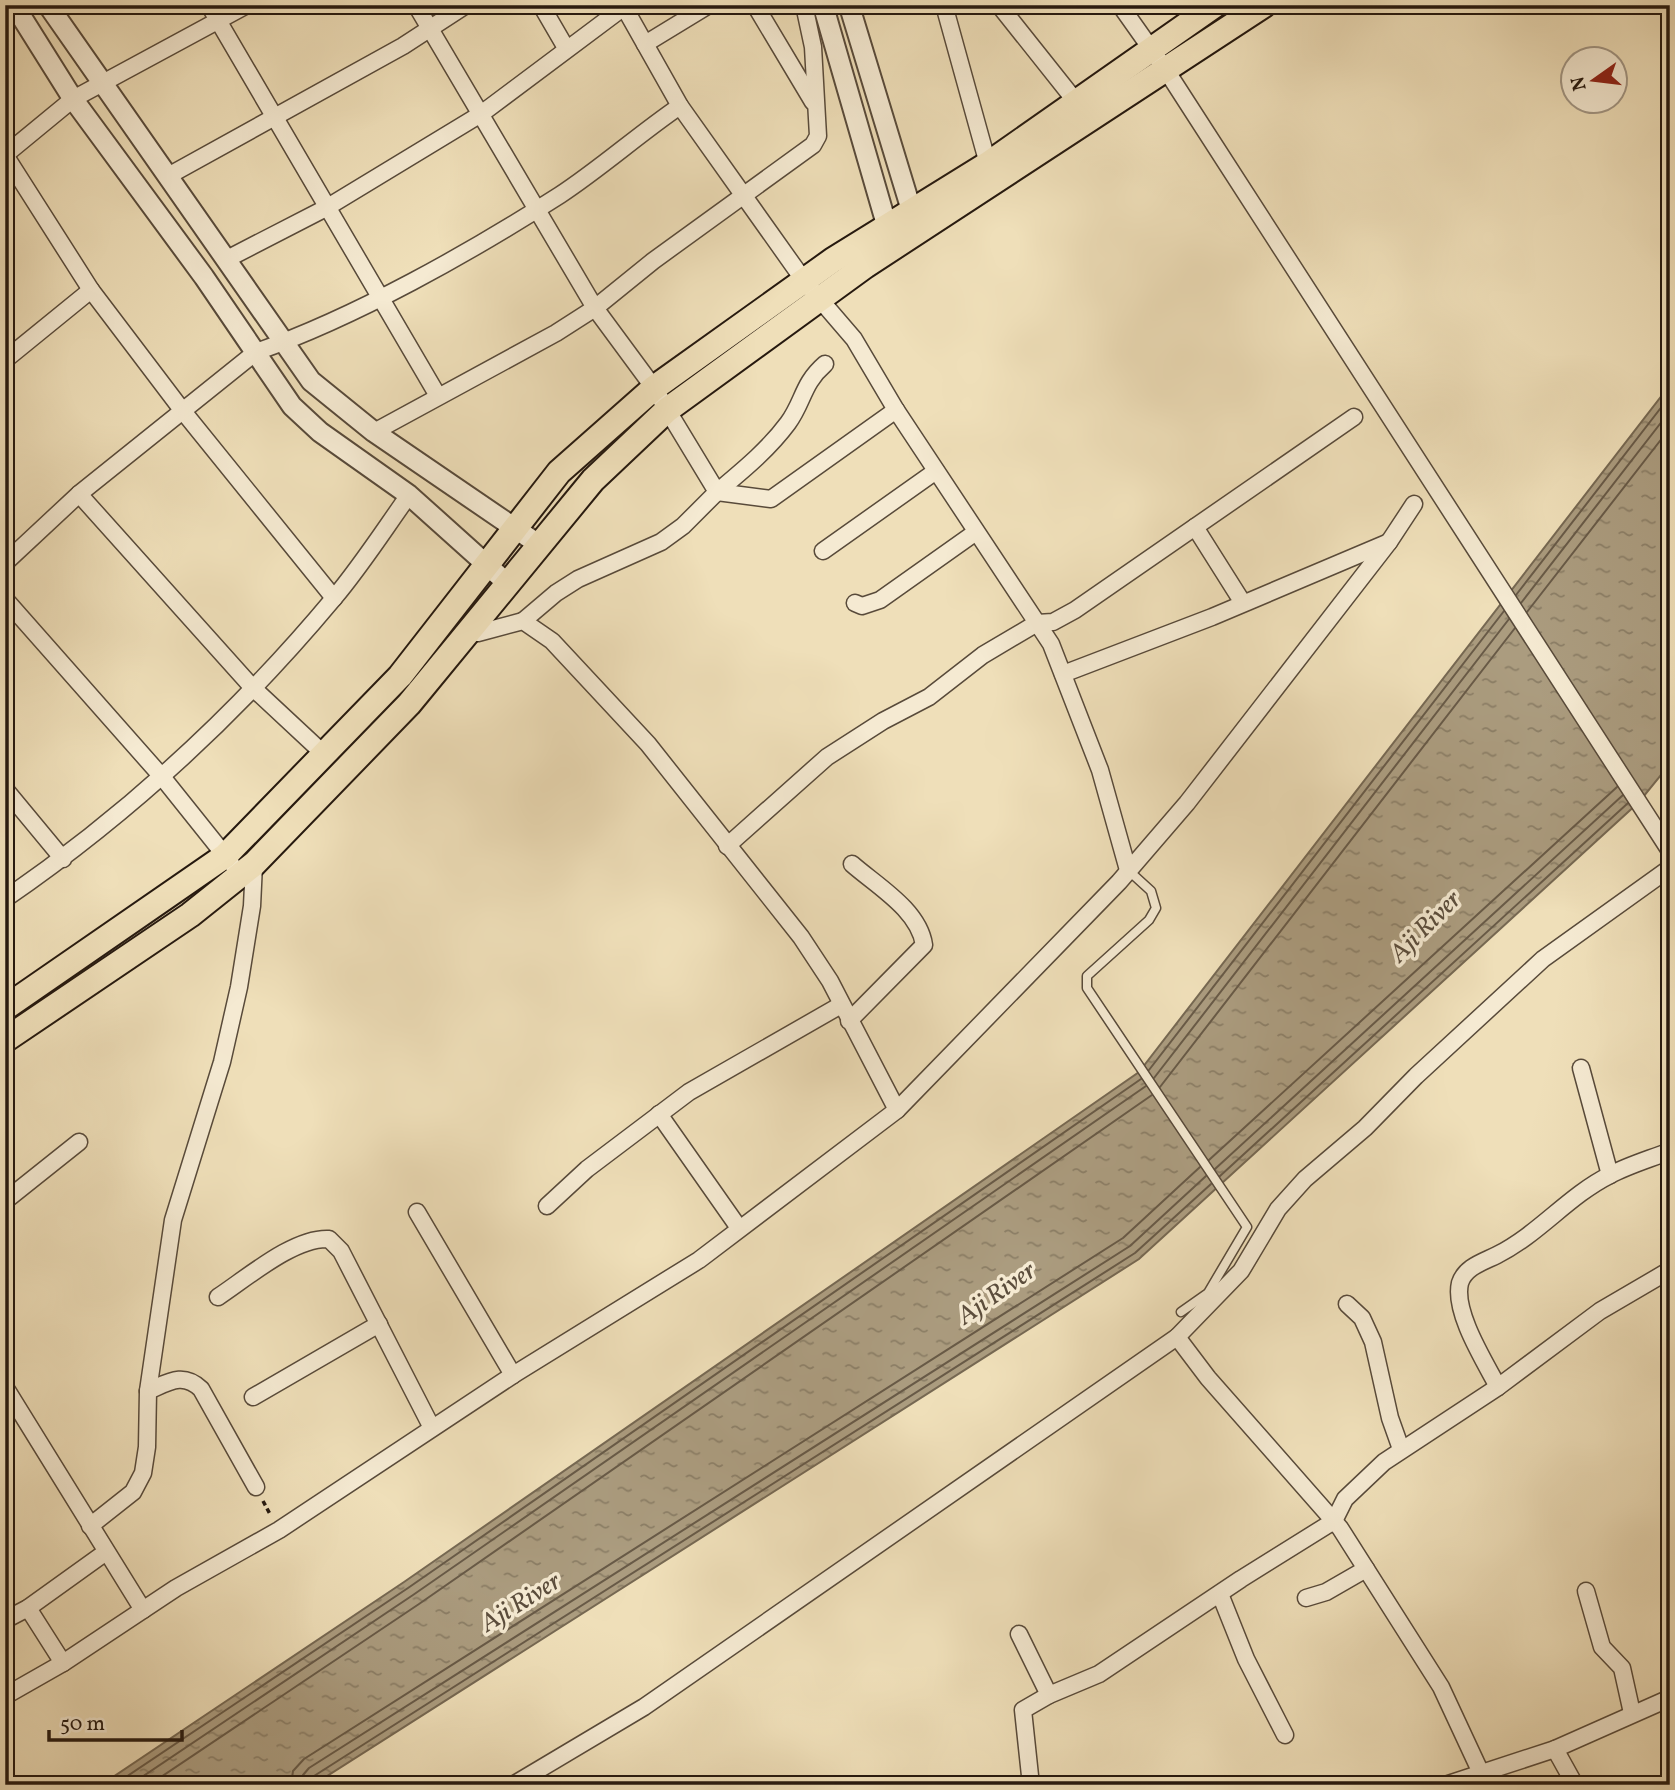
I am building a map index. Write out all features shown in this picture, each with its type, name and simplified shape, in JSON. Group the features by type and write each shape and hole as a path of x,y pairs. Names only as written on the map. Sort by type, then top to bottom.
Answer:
{"main road":[{"path":"915,221 988,164 1215,5"},
{"path":"5,1040 190,915 247,870 408,704 593,480 667,410 813,291 833,260 890,238 1166,70 1264,5"},
{"path":"5,1007 225,856 401,676 513,527 559,472 654,388 813,291"}],"street":[{"path":"14,5 73,99 304,420 409,495 507,583"},
{"path":"48,5 311,381 326,396 374,432 538,544"},
{"path":"209,5 272,117 438,396"},
{"path":"247,5 219,23 73,99 5,155 91,289 182,410 334,598"},
{"path":"416,5 538,208 595,309 654,388 717,492"},
{"path":"168,176 429,29 466,5"},
{"path":"541,5 566,48"},
{"path":"645,44 709,5"},
{"path":"755,5 814,104"},
{"path":"374,432 595,309 682,239 813,145 818,136 814,104 813,47 804,5"},
{"path":"823,5 890,238"},
{"path":"849,5 915,221"},
{"path":"944,5 988,164"},
{"path":"999,5 1077,103"},
{"path":"1120,5 1166,70 1437,494 1666,845"},
{"path":"227,259 326,208 481,114 624,6 680,106 813,291 854,339 896,410 1051,645 1100,770 1128,870"},
{"path":"5,563 79,494 256,352 285,342 379,297 538,208 680,106"},
{"path":"5,360 91,289"},
{"path":"446,618 467,634 523,621 556,593 578,579 661,542 683,526 778,436 796,410 807,383 825,364"},
{"path":"717,492 771,499 896,410"},
{"path":"727,846 827,757 883,721 929,697 983,655 1037,624 1053,622 1075,610 1354,417"},
{"path":"823,551 936,471"},
{"path":"79,494 252,687 325,755"},
{"path":"5,899 63,859 163,778 334,598 409,495"},
{"path":"5,1696 63,1663 176,1588 279,1530 513,1375 699,1260 832,1162 897,1110 1128,870 1187,803 1389,542 1414,503"},
{"path":"1195,527 1243,603"},
{"path":"855,603 862,606 880,600 976,532"},
{"path":"1063,674 1389,542"},
{"path":"5,599 163,778 225,856 247,870 252,906 239,986 222,1062 173,1220 148,1391 147,1447 143,1473 133,1492 90,1526"},
{"path":"523,621 552,641 648,744 801,937 830,981 897,1110"},
{"path":"5,789 63,859"},
{"path":"849,1021 925,945 922,931 914,918 852,864"},
{"path":"513,1785 644,1707 1177,1337 1241,1270 1278,1209 1305,1180 1365,1128 1416,1076 1543,959 1670,868"},
{"path":"547,1206 587,1169 659,1114 756,1051 841,1005"},
{"path":"1581,1068 1610,1175"},
{"path":"659,1114 739,1228"},
{"path":"5,1202 79,1142"},
{"path":"1498,1387 1463,1314 1459,1296 1461,1281 1467,1270 1530,1236 1561,1206 1610,1175 1670,1151"},
{"path":"417,1212 513,1375"},
{"path":"218,1297 300,1244 315,1238 329,1239 341,1251 432,1428"},
{"path":"1031,1785 1023,1710 1049,1695 1099,1674 1334,1521 1345,1499 1360,1482 1401,1449 1498,1387 1600,1311 1670,1270"},
{"path":"1347,1304 1362,1318 1373,1342 1390,1418 1401,1449"},
{"path":"253,1397 379,1324"},
{"path":"1177,1337 1208,1378 1334,1521 1441,1687 1474,1778"},
{"path":"148,1391 178,1378 191,1379 201,1389 256,1487"},
{"path":"8,1396 143,1610"},
{"path":"5,1620 27,1608 106,1552"},
{"path":"1306,1598 1326,1592 1366,1569"},
{"path":"1586,1591 1602,1647 1622,1668 1632,1713"},
{"path":"1220,1594 1246,1659 1285,1735"},
{"path":"27,1608 63,1663"},
{"path":"1019,1634 1049,1695"},
{"path":"1445,1785 1474,1778 1555,1749 1670,1698"},
{"path":"1555,1749 1575,1785"}],"lane":[{"path":"1128,870 1151,891 1156,908 1149,919 1087,976 1087,988 1247,1227 1208,1293 1181,1312"}],"path":[{"path":"256,1487 279,1530"}],"water":[{"name":"Aji River","path":"1670,385 1670,764 1639,802 1139,1259 313,1785 101,1785 404,1582 1139,1072"}]}
